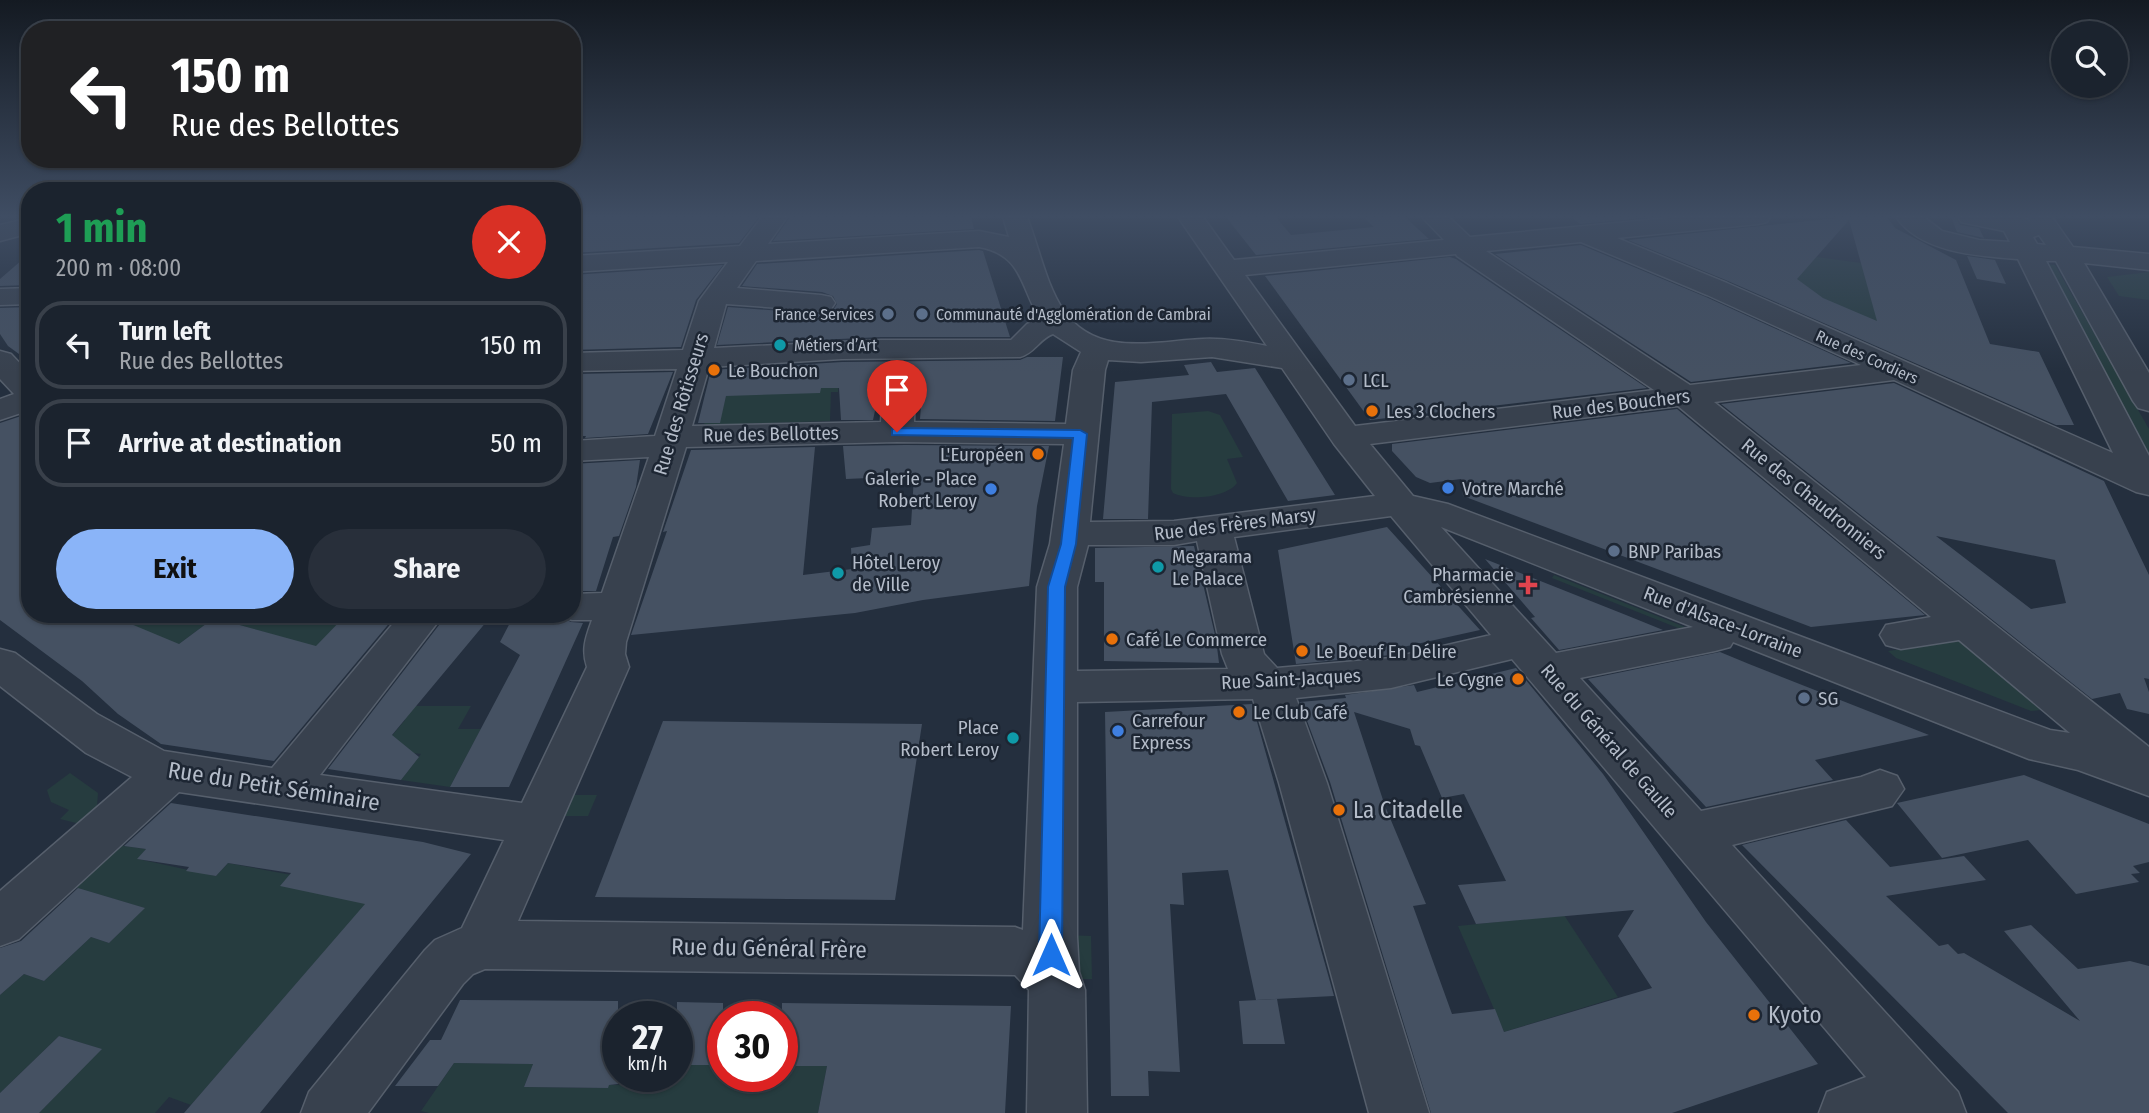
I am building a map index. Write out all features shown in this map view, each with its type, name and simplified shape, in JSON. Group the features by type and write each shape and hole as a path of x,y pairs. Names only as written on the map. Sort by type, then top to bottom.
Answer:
{"street":[{"name":"Rue des Rôtisseurs","path":"619,606 713,301 738,269"},
{"name":"Rue du Général de Gaulle","path":"1225,269 1346,437 1399,504 1925,1101"},
{"name":"Rue des Chaudronniers","path":"1496,269 1686,397 1968,625 2149,776"},
{"name":"Rue des Cordiers","path":"1662,269 1717,289 2148,482"},
{"path":"2012,269 2041,279"},
{"path":"2040,269 2041,279 2131,455 2148,482"},
{"path":"2057,269 2149,401"},
{"path":"1034,270 1048,308 1058,323 1097,349 1129,354 1202,348 1244,352 1291,361"},
{"path":"718,295 821,303"},
{"path":"0,297 21,296"},
{"path":"1202,348 1233,324 1248,302"},
{"path":"581,362 694,360 881,349 1020,348 1037,330 1058,323"},
{"path":"1057,1113 1057,990 1051,972 1056,587 1067,552 1088,370 1097,349"},
{"path":"0,360 21,383"},
{"name":"Rue des Bouchers","path":"1346,437 1896,370"},
{"path":"897,432 899,385"},
{"path":"0,410 21,402"},
{"name":"Rue des Bellottes","path":"581,450 670,441 897,432 1080,434"},
{"name":"Rue des Frères Marsy","path":"1069,534 1153,534 1399,504"},
{"name":"Rue d'Alsace-Lorraine","path":"1399,504 1435,512 2045,747 2082,753 2149,776"},
{"path":"1213,528 1243,654 1248,666 1264,681 1277,703 1303,783 1399,1113"},
{"path":"331,1113 444,967 454,957 481,945 608,667 604,654 606,642 619,606 581,607"},
{"name":"Rue Saint-Jacques","path":"1056,687 1264,681 1294,683 1715,637 1723,622"},
{"path":"282,789 417,623"},
{"path":"1901,635 1968,625"},
{"name":"Rue du Petit Séminaire","path":"0,664 129,757 170,772 536,825"},
{"name":"Rue d'Alsace-Lorraine","path":"2045,747 2081,771 2149,794"},
{"path":"0,923 170,772"},
{"path":"1690,834 1875,793 1880,789"},
{"name":"Rue du Général Frère","path":"481,945 1015,951 1035,958 1051,972"},
{"path":"1849,1113 1925,1101"}],"green space":[{"path":"1801,269 1865,269 1904,335 1784,281"},
{"path":"2046,269 2057,269 2149,429 2149,453"},
{"path":"2149,272 2149,300 2119,296 2107,277"},
{"path":"839,375 838,392 831,392 830,421 706,425 699,420 721,416 726,396"},
{"path":"1208,411 1220,415 1243,457 1227,459 1237,483 1225,492 1207,497 1188,497 1173,493 1172,414"},
{"path":"1554,575 1685,627 1683,630 1552,578"},
{"path":"116,623 207,623 136,676"},
{"path":"232,623 339,623 307,660 271,634"},
{"path":"1960,641 2041,710 2031,711 1896,658 1888,651"},
{"path":"399,706 471,706 458,729 481,729 450,787 401,780 421,754 381,749 405,720"},
{"path":"70,773 98,793 97,806 84,825 60,819 69,810 51,802 47,790"},
{"path":"563,795 597,795 588,816 554,816"},
{"path":"117,845 146,849 138,859 216,876 228,863 377,891 191,1105 169,1097 155,1113 39,1113 101,1049 59,1036 0,1093 0,995 24,974 44,981 91,937 109,943 144,908 71,886"},
{"path":"1564,915 1618,997 1504,1032 1458,926"},
{"path":"1066,935 1091,936 1092,979 1075,979"},
{"path":"454,1063 533,1064 524,1087 602,1088 602,1092 693,1092 693,1065 707,1065 707,1092 798,1092 798,1066 827,1066 818,1113 421,1111"}],"building":[{"path":"12,269 21,269 21,285 0,286 0,279"},
{"path":"664,269 720,269 696,300 681,347 581,350 581,274"},
{"path":"754,269 989,269 1010,337 881,337 717,345 728,307 821,314 832,312 837,304 833,296 822,292 742,286"},
{"path":"1334,269 1471,269 1647,388 1370,420 1265,276"},
{"path":"1518,269 1639,269 1851,363 1691,382"},
{"path":"1699,269 1806,269 1797,279 1823,298 1877,321 1863,269 1960,269 1990,344 2039,352 2074,425 2056,425"},
{"path":"1973,269 1999,269 2006,284 1977,279"},
{"path":"21,307 21,355 8,346 0,334 0,308"},
{"path":"1027,357 1063,357 1055,421 920,419 922,392 917,392 917,383 912,376 899,373 888,375 881,383 873,420 841,420 839,388 821,388 820,393 726,396 720,423 698,423 711,370 842,362 1020,360"},
{"path":"1211,362 1217,372 1255,368 1335,495 1288,501 1226,394 1152,402 1148,519 1103,519 1115,382 1189,375 1184,365"},
{"path":"673,372 648,434 585,438 586,436 581,436 581,374"},
{"path":"1894,383 2104,481 2149,575 2149,679 2144,678 2149,692 2149,714 2127,709 2120,693 2092,699 1721,404","holes":["1936,536 2055,560 2066,603 2031,609"]},
{"path":"1677,409 1925,615 1811,627 1463,496 1461,479 1430,483 1416,477 1392,451 1392,444"},
{"path":"21,416 21,623 129,623 179,644 207,623 232,623 316,646 338,623 389,623 274,761 161,744 118,714 82,681 0,620 0,423"},
{"path":"843,446 1049,446 1037,506 1029,586 923,600 855,613 631,635 667,531 663,532 691,450 815,447 803,575 852,569 851,548 870,545 872,528 911,525 914,476 846,479"},
{"path":"640,460 636,487 619,536 613,537 596,591 581,591 581,463"},
{"path":"1387,527 1480,630 1394,649 1397,654 1296,664 1278,550"},
{"path":"1194,546 1219,663 1104,661 1104,582 1095,582 1095,548"},
{"path":"1485,559 1663,630 1559,650 1531,618 1535,617"},
{"path":"441,623 485,623 392,735 419,757 401,780 328,769"},
{"path":"510,623 583,623 509,787 450,787 520,655 500,642"},
{"path":"1720,652 1929,735 1815,760 1833,780 1706,807 1588,679"},
{"path":"1516,668 1603,774 1706,922 1818,1064 1672,1113 1431,1113 1330,782 1300,702 1346,698 1345,695 1414,685 1417,692","holes":["1354,712 1410,729 1415,745 1420,746 1442,798 1464,794 1506,881 1458,885 1476,924 1634,910 1618,936 1652,988 1504,1032 1495,1009 1452,1014 1413,906 1426,904 1385,806"]},
{"path":"1252,704 1334,996 1256,1000 1228,870 1182,873 1184,905 1170,904 1180,1072 1148,1071 1149,1096 1111,1096 1105,712"},
{"path":"663,721 922,724 895,900 595,897"},
{"path":"2024,775 2149,824 2149,862 2133,866 2140,873 2131,874 2139,882 2076,894 2028,840 1942,858 1897,803"},
{"path":"171,803 423,842 471,854 260,1113 184,1113 365,904 280,886 291,873 228,863 216,876 186,871 189,867 137,859 146,849 124,846"},
{"path":"1846,820 1890,867 1964,856 1986,880 1886,896 1939,946 1948,944 1958,954 1964,953 2080,1021 2004,931 2031,925 2078,969 2130,961 2149,966 2149,1113 2008,1113 1742,845"},
{"path":"78,888 145,908 109,943 91,937 44,981 24,974 0,995 0,948 21,941"},
{"path":"1277,999 1285,1044 1243,1044 1239,1001"},
{"path":"460,1000 618,1001 602,1001 602,1088 524,1087 533,1064 454,1063 438,1086 395,1086 430,1040 441,1040"},
{"path":"693,1002 707,1003 707,1065 693,1065"},
{"path":"798,1003 1011,1006 1005,1113 818,1113 827,1066 798,1066"},
{"path":"59,1036 102,1049 39,1113 0,1113 0,1093"}],"place":[{"name":"France Services","path":"888,314"},
{"name":"Communauté d'Agglomération de Cambrai","path":"922,314"},
{"name":"Métiers d’Art","path":"780,345"},
{"name":"Le Bouchon","path":"714,370"},
{"name":"LCL","path":"1349,380"},
{"name":"Les 3 Clochers","path":"1372,411"},
{"name":"L'Européen","path":"1038,454"},
{"name":"Votre Marché","path":"1448,488"},
{"name":"Galerie - Place Robert Leroy","path":"991,489"},
{"name":"BNP Paribas","path":"1614,551"},
{"name":"Megarama Le Palace","path":"1158,567"},
{"name":"Hôtel Leroy de Ville","path":"838,573"},
{"name":"Pharmacie Cambrésienne","path":"1528,585"},
{"name":"Café Le Commerce","path":"1112,639"},
{"name":"Le Boeuf En Délire","path":"1302,651"},
{"name":"Le Cygne","path":"1518,679"},
{"name":"SG","path":"1804,698"},
{"name":"Le Club Café","path":"1239,712"},
{"name":"Carrefour Express","path":"1118,731"},
{"name":"Place Robert Leroy","path":"1013,738"},
{"name":"La Citadelle","path":"1339,810"},
{"name":"Kyoto","path":"1754,1015"}],"route":[{"path":"897,432 1080,434 1069,544 1056,587 1057,673 1051,955"}]}
